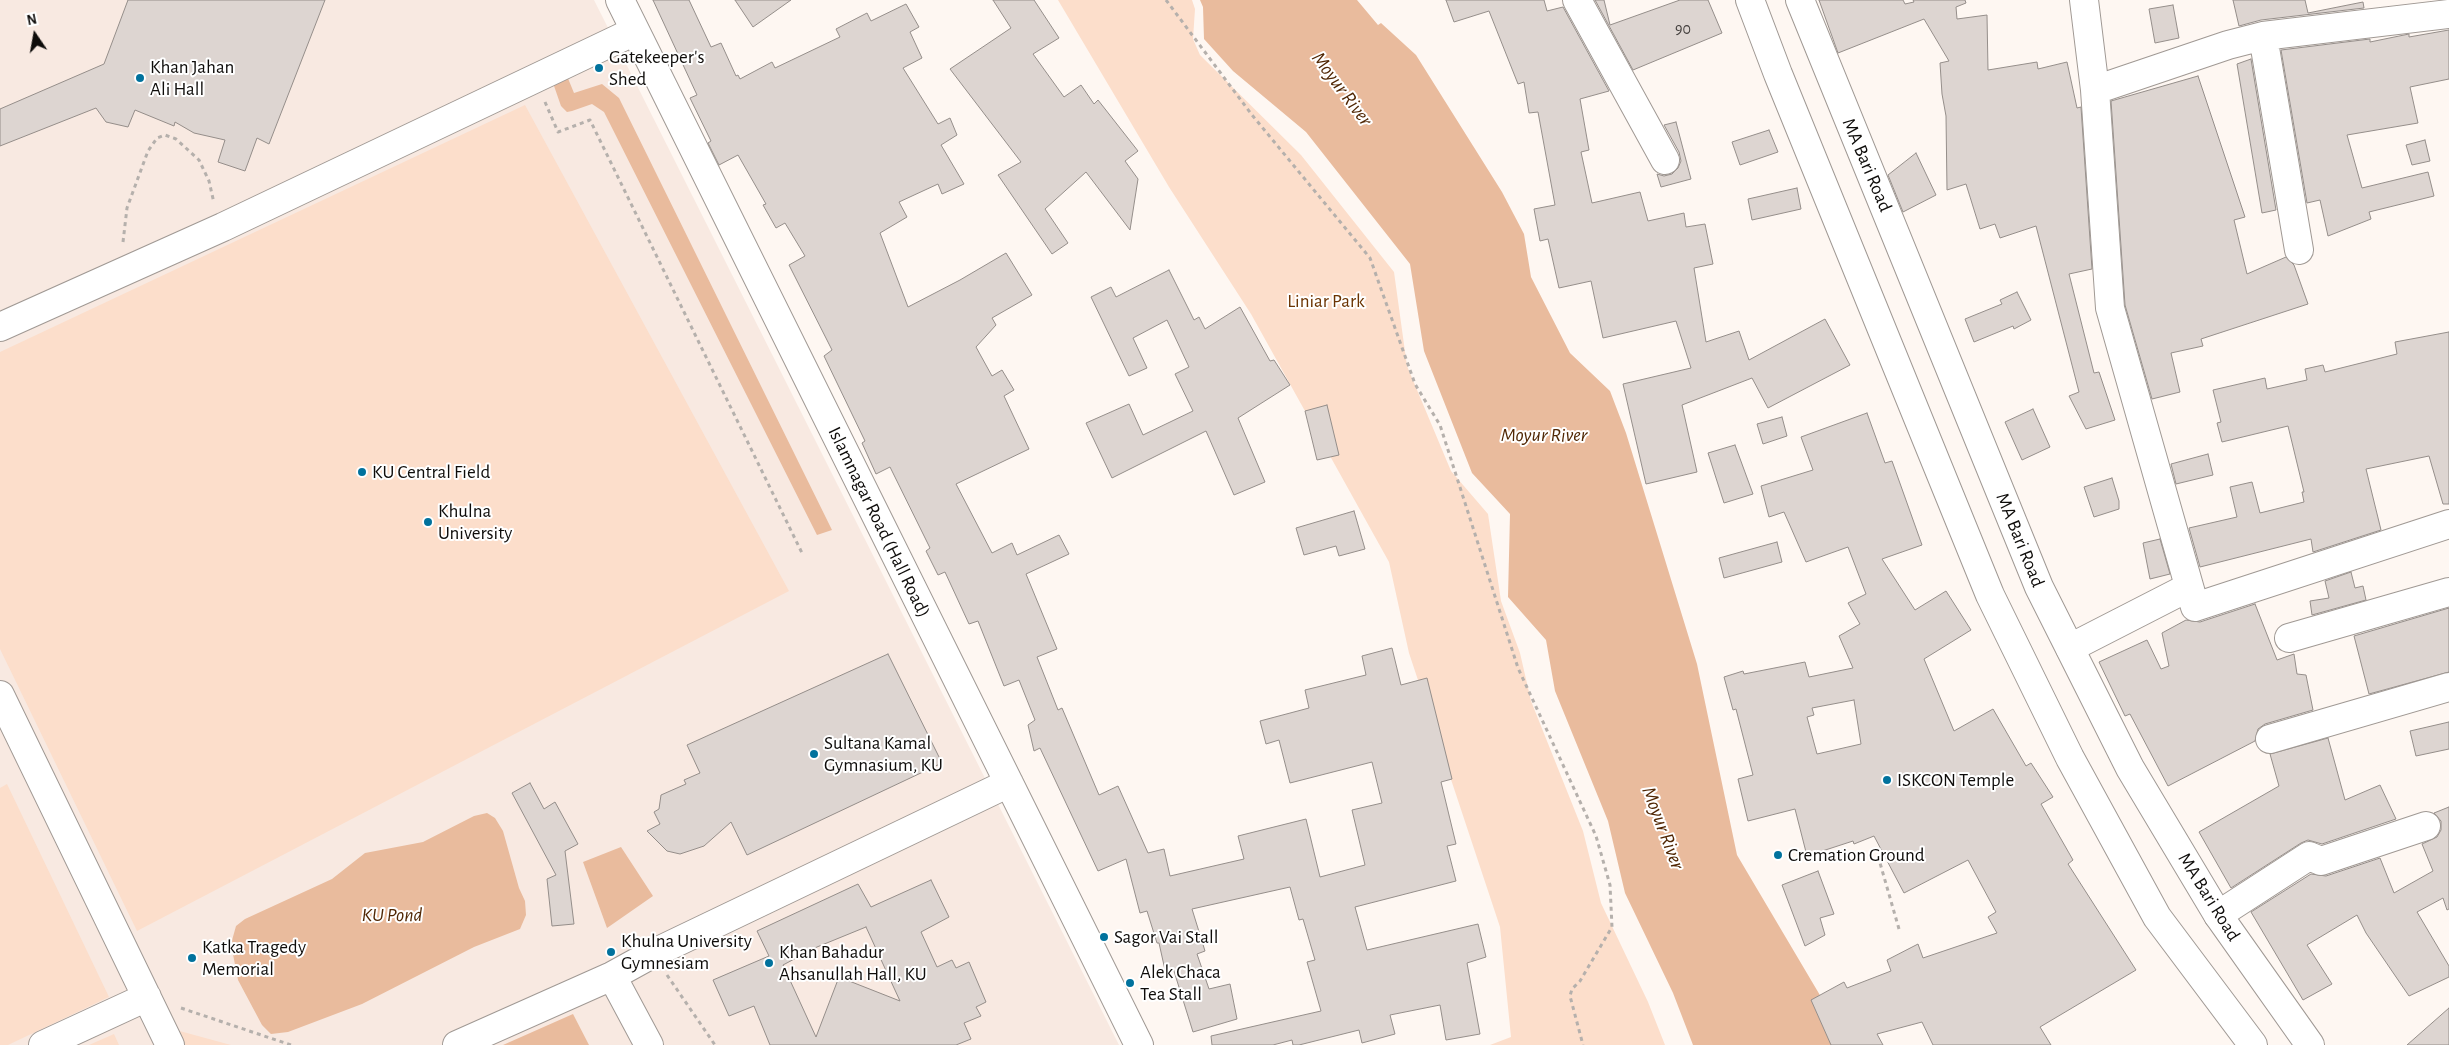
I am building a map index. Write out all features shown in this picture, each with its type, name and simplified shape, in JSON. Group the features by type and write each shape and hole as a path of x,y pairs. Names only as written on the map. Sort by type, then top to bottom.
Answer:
{"street":[{"name":"Islamnagar Road (Hall Road)","path":"620,0 1139,1045"},
{"path":"1577,0 1665,160"},
{"path":"1750,0 1778,74 1990,595 2070,758 2157,917 2253,1045"},
{"name":"MA Bari Road","path":"1800,0 2039,587 2130,768 2218,915 2310,1045"},
{"path":"2084,0 2095,90 2110,308 2195,607 2449,524"},
{"path":"2095,90 2228,45 2263,36 2449,14"},
{"path":"0,327 223,227 635,31"},
{"path":"2263,36 2299,250"},
{"path":"2070,648 2189,587"},
{"path":"2289,638 2449,592"},
{"path":"2270,739 2449,687"},
{"path":"0,695 170,1045"},
{"path":"457,1045 612,976 652,954 1009,783"},
{"path":"2218,915 2309,856 2321,861 2426,826"},
{"path":"612,976 649,1045"},
{"path":"42,1045 147,997"}],"path":[{"path":"1166,0 1252,115 1370,258 1415,384 1440,425 1518,668 1596,836 1610,885 1612,927 1580,981 1572,989 1570,996 1583,1045"},
{"path":"534,79 558,132 590,120 803,555"},
{"path":"119,275 127,208 148,150 157,138 165,135 176,139 199,160 209,181 215,212 223,227"},
{"path":"1878,856 1899,929"},
{"path":"652,954 715,1045"},
{"path":"147,997 291,1045"}],"shaded area":[{"name":"Khulna University","path":"0,0 594,0 1119,1045 0,1045"}],"green space":[{"name":"Liniar Park","path":"1058,0 1192,0 1195,9 1193,39 1200,55 1301,155 1394,272 1407,366 1451,471 1488,514 1501,601 1520,653 1531,701 1583,831 1601,903 1648,1002 1665,1045 1490,1045 1511,1037 1500,927 1409,653 1389,562 1251,314 1169,187"},
{"name":"KU Central Field","path":"525,105 789,591 137,931 0,649 0,352"},
{"path":"7,784 109,997 8,1045 0,1045 0,788"},
{"path":"176,1030 231,1045 183,1045"},
{"path":"114,1034 119,1045 89,1045"}],"water":[{"name":"Moyur River","path":"1200,0 1357,0 1378,25 1381,23 1416,55 1502,192 1524,234 1531,277 1570,353 1610,391 1626,433 1697,664 1737,855 1837,1024 1846,1045 1693,1045 1673,993 1625,893 1608,821 1555,691 1546,640 1508,597 1510,514 1472,473 1424,351 1410,264 1306,132 1233,71 1204,39 1203,7"},
{"path":"567,76 574,93 602,84 619,98 832,530 817,535 604,112 592,104 567,112 561,106 553,83"},
{"name":"KU Pond","path":"487,813 495,818 503,831 519,888 525,901 526,915 520,929 474,947 362,1004 288,1032 271,1034 262,1025 238,980 231,944 236,926 245,919 332,879 365,853 423,842 474,816"},
{"path":"621,847 653,896 607,928 583,862"},
{"path":"573,1014 589,1045 503,1045"}],"building":[{"name":"Khan Jahan Ali Hall","path":"128,0 325,0 269,144 257,138 245,171 218,162 225,140 194,133 175,122 174,126 135,110 128,127 106,122 96,108 0,146 0,109 104,64"},
{"path":"653,0 689,0 711,47 721,43 736,76 738,75 740,79 772,62 775,68 840,37 836,29 867,13 871,21 906,4 919,27 910,32 922,58 903,68 938,124 950,118 957,135 941,145 964,184 942,194 938,184 899,202 907,217 880,233 908,307 1006,253 1032,295 992,318 996,325 976,347 992,376 1002,370 1014,390 1004,396 1029,449 956,484 992,553 1012,543 1017,555 1059,535 1069,554 1026,574 1057,649 1037,657 1058,710 1062,708 1099,795 1118,786 1148,853 1164,849 1170,876 1244,859 1238,836 1306,819 1320,877 1365,865 1352,810 1382,803 1372,762 1290,783 1279,740 1266,744 1260,721 1309,708 1305,690 1366,675 1362,656 1392,648 1401,685 1427,678 1452,779 1441,782 1456,844 1447,846 1456,881 1355,907 1367,950 1478,924 1486,957 1467,963 1480,1034 1446,1040 1440,1005 1390,1015 1395,1034 1362,1043 1359,1030 1299,1045 1293,1045 1292,1040 1273,1045 1212,1045 1211,1036 1321,1011 1307,962 1315,960 1303,919 1299,920 1290,887 1192,909 1205,951 1197,954 1209,989 1230,984 1237,1019 1193,1032 1173,968 1165,970 1159,943 1157,943 1147,911 1140,913 1126,859 1098,871 1040,748 1034,751 1028,725 1035,720 1019,680 1004,686 978,621 969,624 945,572 938,575 926,551 930,548 890,467 876,474 862,443 865,441 824,356 832,350 789,265 805,256 785,223 776,228 763,205 766,204 738,155 719,165 708,143 711,141 690,98 697,95"},
{"path":"735,0 791,0 753,27"},
{"path":"993,0 1034,0 1059,38 1033,54 1064,97 1081,85 1094,104 1098,100 1138,151 1125,161 1138,179 1130,230 1086,172 1045,209 1068,243 1052,254 998,175 1021,162 950,69 1011,28"},
{"path":"1446,0 1544,0 1547,11 1563,7 1609,91 1580,99 1589,150 1581,152 1592,203 1640,192 1648,221 1684,213 1686,227 1705,224 1713,264 1694,268 1706,342 1739,331 1749,360 1825,319 1850,365 1768,408 1752,378 1682,405 1697,472 1646,484 1623,384 1691,368 1676,321 1603,338 1591,281 1559,288 1548,239 1540,241 1534,209 1555,205 1538,112 1529,113 1524,82 1518,84 1489,11 1454,22"},
{"path":"1595,0 1604,0 1610,25 1680,0 1708,0 1722,33 1633,70"},
{"path":"1819,0 1903,0 1905,4 1914,2 1913,0 1965,0 1966,3 1956,7 1957,19 1987,15 1988,70 2037,62 2038,69 2067,62 2077,108 2081,107 2092,269 2069,274 2094,373 2099,372 2115,420 2086,429 2069,396 2079,392 2036,226 2000,238 1995,224 1980,229 1966,184 1947,190 1946,116 1940,63 1949,61 1924,19 1838,53"},
{"path":"2233,0 2305,0 2308,13 2363,2 2364,8 2261,20 2239,26"},
{"path":"2173,5 2179,38 2155,43 2149,9"},
{"path":"2449,30 2449,79 2410,87 2418,123 2347,135 2362,188 2428,172 2434,196 2369,212 2371,219 2328,236 2320,200 2307,203 2281,50 2370,39 2370,42 2409,34 2409,37"},
{"path":"2251,59 2276,210 2262,213 2237,64"},
{"path":"2198,76 2245,217 2234,220 2247,274 2286,257 2294,265 2308,304 2201,339 2203,346 2171,353 2180,392 2152,399 2125,305 2111,101"},
{"path":"1676,122 1691,179 1661,187 1657,174 1664,176 1672,174 1678,168 1681,161 1679,152 1664,125"},
{"path":"1769,130 1778,152 1740,165 1732,142"},
{"path":"2425,140 2430,161 2412,165 2406,145"},
{"path":"1916,153 1936,195 1903,212 1888,175"},
{"path":"1797,188 1801,209 1752,220 1748,199"},
{"path":"1169,270 1194,320 1199,317 1205,329 1240,307 1270,361 1274,360 1290,385 1238,418 1265,482 1234,495 1206,431 1112,478 1086,423 1129,404 1143,435 1193,411 1175,374 1189,367 1167,320 1133,338 1147,368 1129,376 1091,297 1111,287 1116,297"},
{"path":"2017,292 2031,320 2014,329 2013,326 1974,342 1965,319 2002,304 2000,300"},
{"path":"2449,332 2449,504 2443,504 2429,456 2366,469 2381,530 2313,552 2311,539 2200,567 2189,528 2237,517 2230,487 2252,482 2260,513 2304,502 2302,492 2304,492 2288,426 2222,442 2217,423 2221,422 2213,390 2265,378 2267,389 2307,380 2305,369 2323,365 2325,372 2397,354 2395,342"},
{"path":"1327,405 1339,455 1317,460 1305,411"},
{"path":"2033,409 2050,447 2022,460 2005,422"},
{"path":"1867,413 1885,463 1892,461 1922,545 1882,559 1915,610 1946,591 1971,630 1924,659 1954,731 1993,709 2026,766 2031,763 2053,797 2041,804 2073,860 2068,864 2136,970 2040,1027 2051,1045 1933,1045 1922,1022 1877,1034 1883,1045 1831,1045 1811,1000 1844,982 1847,988 1891,971 1887,960 1918,944 1923,958 1997,933 1988,917 1996,912 1968,860 1904,893 1874,836 1854,844 1853,841 1807,856 1795,809 1748,821 1738,779 1753,775 1736,709 1733,710 1724,677 1743,671 1744,674 1805,662 1809,677 1853,668 1839,636 1860,624 1848,603 1866,594 1848,547 1806,562 1784,512 1769,517 1761,486 1813,470 1801,437","holes":["1854,700 1861,744 1817,754 1807,717 1814,715 1812,708"]},
{"path":"1782,417 1787,436 1763,444 1757,424"},
{"path":"1735,445 1753,494 1724,503 1708,453"},
{"path":"2208,454 2213,475 2176,484 2171,464"},
{"path":"2112,478 2119,501 2119,509 2094,517 2084,487"},
{"path":"1354,511 1365,549 1339,556 1336,546 1304,555 1296,528"},
{"path":"2160,539 2170,574 2150,579 2143,543"},
{"path":"1777,542 1782,562 1724,578 1719,558"},
{"path":"2351,572 2355,588 2363,586 2366,600 2312,615 2310,601 2329,598 2325,581"},
{"path":"2255,604 2277,660 2294,654 2297,674 2306,675 2313,710 2265,724 2258,729 2255,741 2168,786 2130,714 2125,716 2099,662 2147,640 2161,669 2169,666 2162,633 2186,620 2200,622"},
{"path":"2449,608 2449,672 2369,694 2354,636"},
{"name":"Sultana Kamal Gymnasium, KU","path":"888,654 942,763 747,855 731,822 704,846 680,854 667,851 647,831 660,824 654,812 659,809 661,795 686,784 684,780 700,773 687,745"},
{"path":"2449,722 2449,749 2416,756 2410,731"},
{"path":"2328,738 2345,800 2380,785 2396,819 2322,844 2308,840 2231,888 2199,832 2279,786 2270,754"},
{"path":"530,783 544,809 555,802 578,844 565,851 574,924 552,926 547,879 556,875 512,793"},
{"path":"2449,807 2449,909 2447,910 2443,898 2417,912 2449,966 2449,977 2409,996 2366,933 2357,915 2307,945 2332,984 2303,1000 2251,912 2311,874 2326,876 2380,858 2394,893 2433,871 2422,844 2437,837 2441,830 2441,821 2434,813"},
{"path":"1818,871 1834,914 1820,918 1825,935 1805,946 1782,885"},
{"name":"Khan Bahadur Ahsanullah Hall, KU","path":"931,880 949,917 921,932 937,967 952,960 956,968 969,962 986,1002 976,1007 981,1016 964,1023 971,1039 956,1045 770,1045 754,1006 729,1016 713,980 769,956 757,931 858,884 871,907","holes":["866,927 900,1001 839,977 816,1037 783,965 817,947"]},
{"path":"2449,1008 2449,1045 2407,1045"}],"place":[{"name":"Gatekeeper's Shed","path":"599,68"},
{"name":"Khan Jahan Ali Hall","path":"140,78"},
{"name":"KU Central Field","path":"362,472"},
{"name":"Khulna University","path":"428,522"},
{"name":"Sultana Kamal Gymnasium, KU","path":"814,754"},
{"name":"ISKCON Temple","path":"1887,780"},
{"name":"Cremation Ground","path":"1778,855"},
{"name":"Sagor Vai Stall","path":"1104,937"},
{"name":"Khulna University Gymnesiam","path":"611,952"},
{"name":"Katka Tragedy Memorial","path":"192,958"},
{"name":"Khan Bahadur Ahsanullah Hall, KU","path":"769,963"},
{"name":"Alek Chaca Tea Stall","path":"1130,983"}]}
